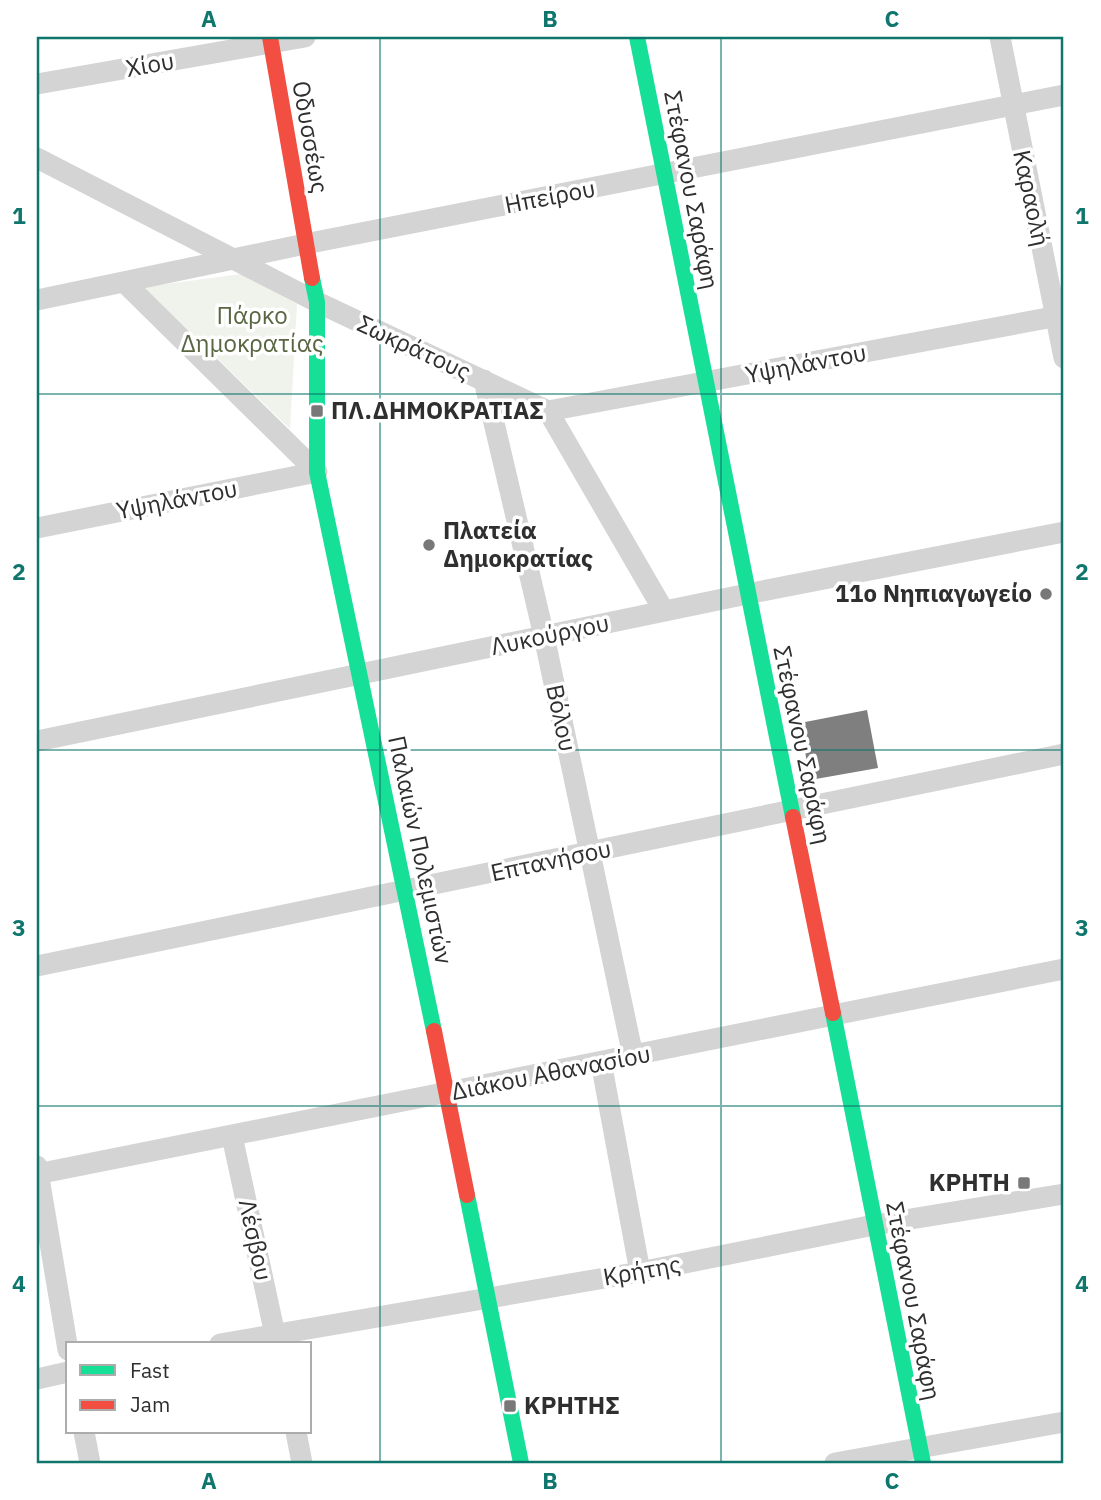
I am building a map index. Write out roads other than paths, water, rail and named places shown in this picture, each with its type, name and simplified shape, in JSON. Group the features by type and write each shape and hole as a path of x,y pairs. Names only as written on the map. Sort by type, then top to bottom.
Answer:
{"street":[{"name":"Χίου","path":"37,84 270,40 305,37"},
{"name":"Στέφανου Σαράφη","path":"637,37 921,1456"},
{"name":"Καραολή","path":"1000,37 1012,104 1060,316 1064,358"},
{"name":"Οδυσσέως","path":"270,40 305,244"},
{"name":"Ηπείρου","path":"37,300 305,244 1064,95"},
{"name":"Σωκράτους","path":"37,158 317,302 548,411"},
{"name":"Παλαιών Πολεμιστών","path":"305,244 317,302 317,472 406,891 521,1463"},
{"path":"125,283 317,472"},
{"name":"Υψηλάντου","path":"548,411 1060,316"},
{"name":"Βόλου","path":"484,380 544,636 633,1056"},
{"path":"548,411 664,611"},
{"name":"Υψηλάντου","path":"37,528 317,472"},
{"name":"Λυκούργου","path":"37,741 747,594 1064,532"},
{"name":"Επτανήσου","path":"37,966 1064,754"},
{"name":"Διάκου Αθανασίου","path":"37,1171 446,1094 1064,969"},
{"path":"601,1062 640,1272"},
{"name":"Λέσβου","path":"232,1136 276,1339"},
{"path":"37,1171 67,1342"},
{"name":"Κρήτης","path":"242,1342 276,1339 488,1297 640,1272 874,1225 1064,1194"},
{"path":"37,1379 66,1373"},
{"path":"835,1463 921,1456 1064,1422"},
{"path":"84,1434 90,1463"},
{"path":"296,1434 302,1463"}],"place":[{"name":"ΠΛ.ΔΗΜΟΚΡΑΤΙΑΣ","path":"317,411"},
{"name":"Πλατεία Δημοκρατίας","path":"429,545"},
{"name":"11ο Νηπιαγωγείο","path":"1046,594"},
{"name":"ΚΡΗΤΗ","path":"1024,1183"},
{"name":"ΚΡΗΤΗΣ","path":"510,1406"}],"park label":[{"name":"Πάρκο Δημοκρατίας","path":"252,330"}]}
